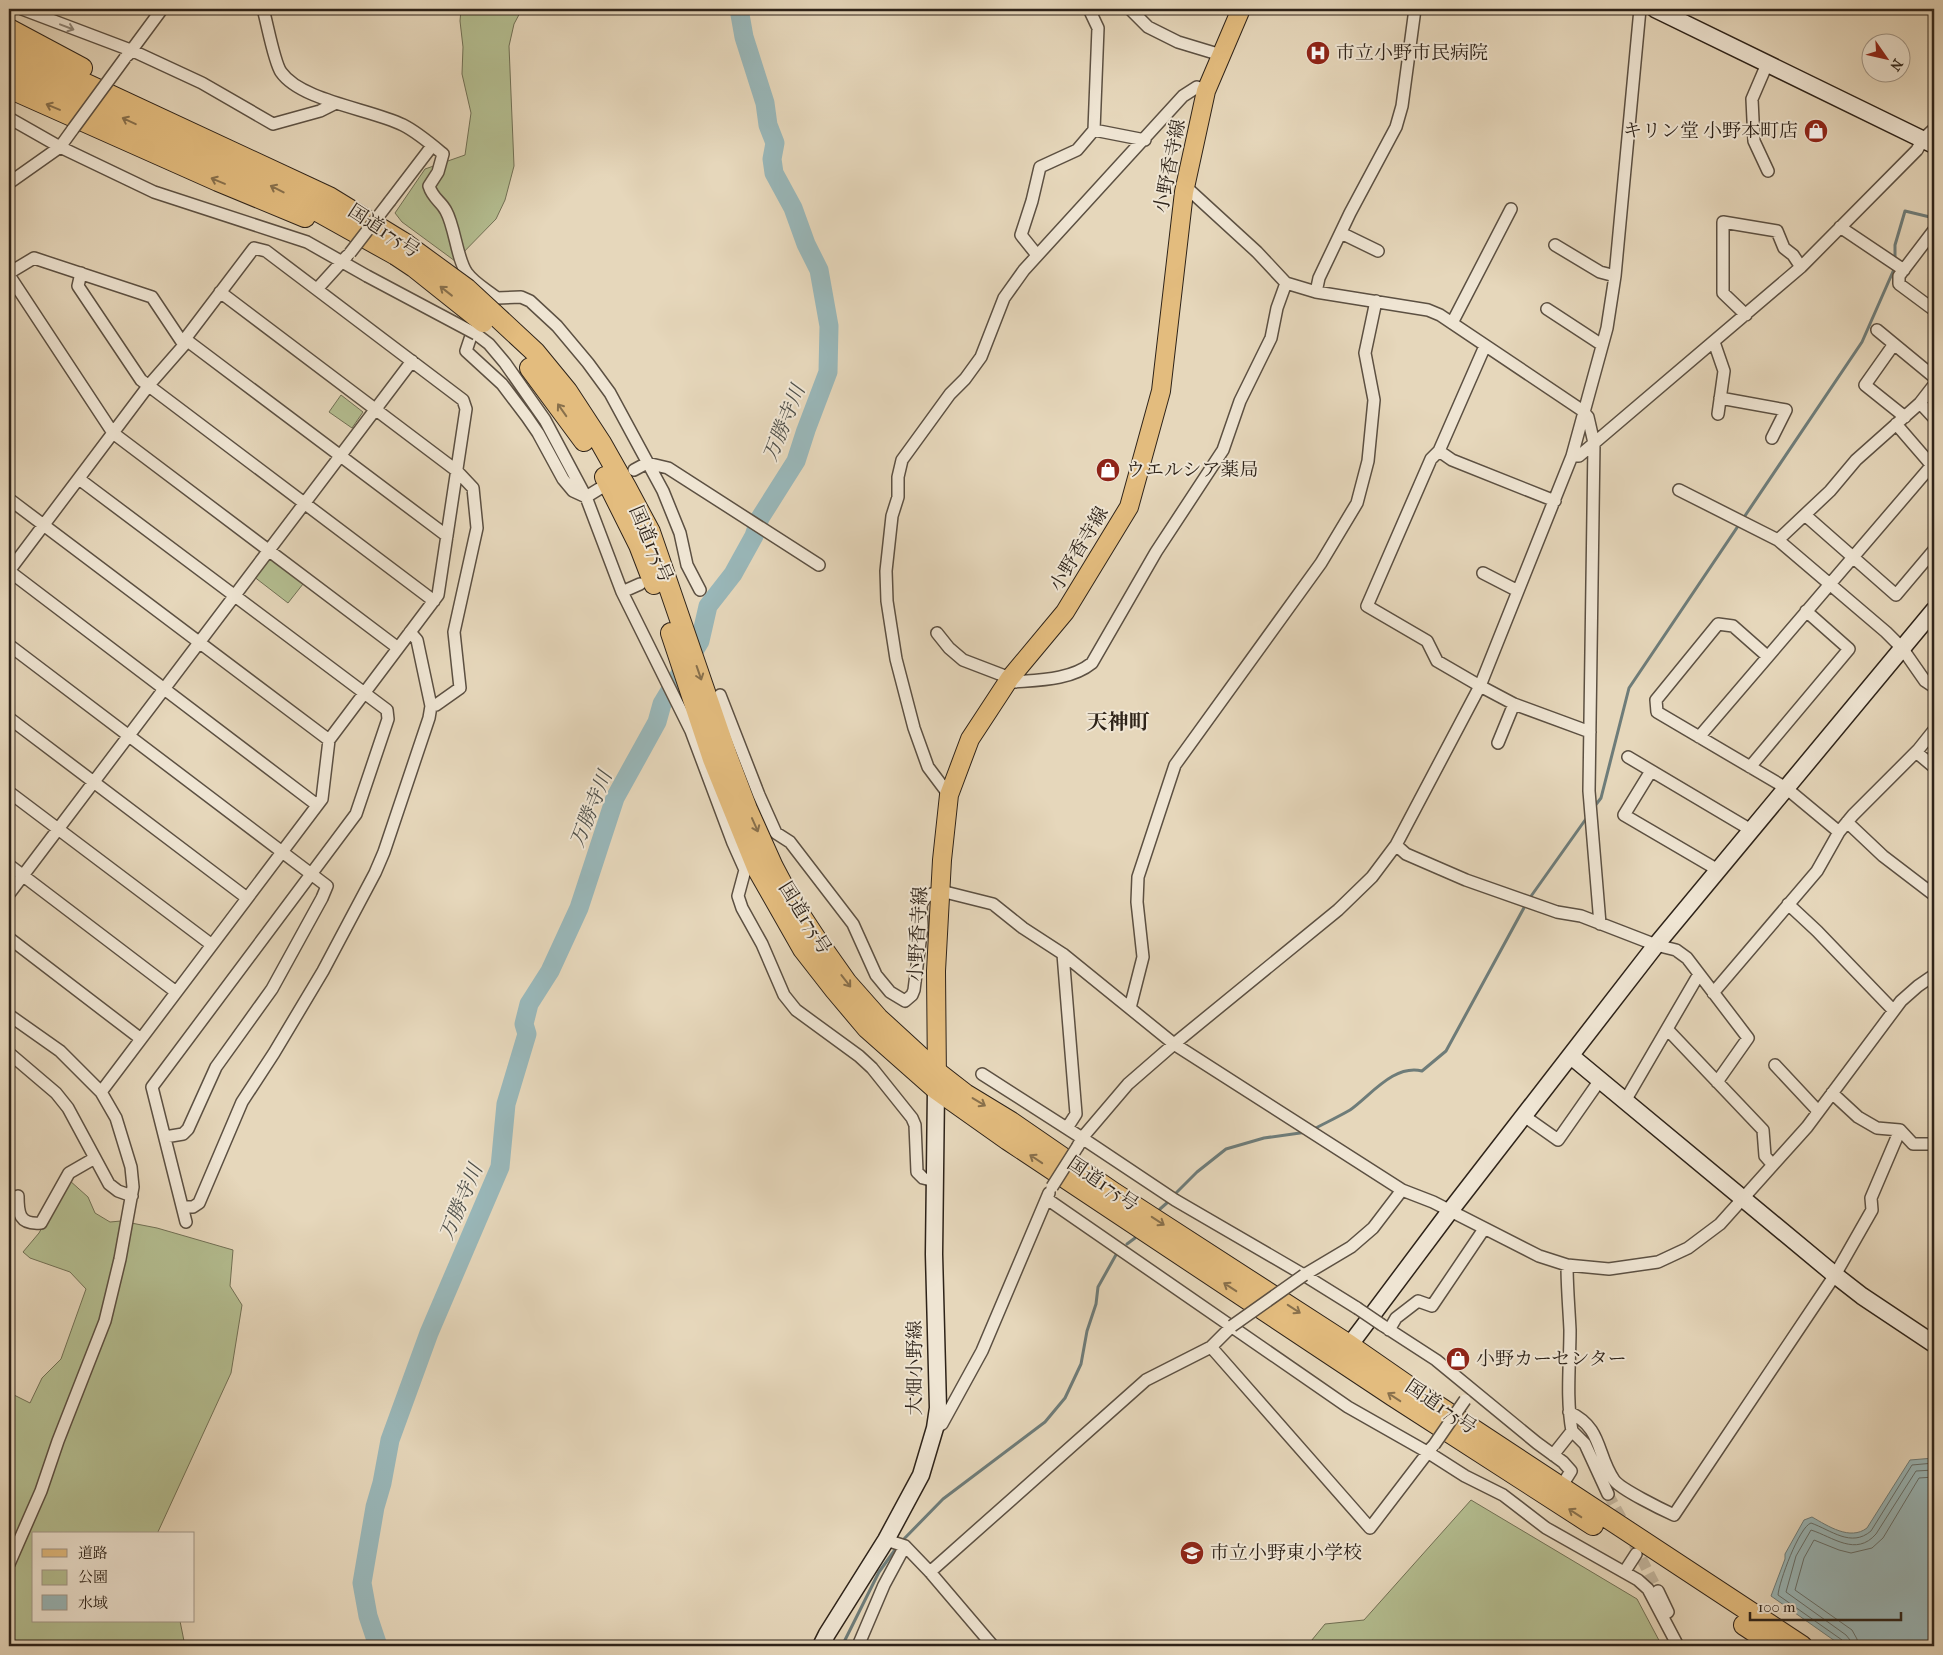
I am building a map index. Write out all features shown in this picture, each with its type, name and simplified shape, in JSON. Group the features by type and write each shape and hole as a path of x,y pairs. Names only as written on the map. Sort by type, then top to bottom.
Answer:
{"highway":[{"path":"9,29 113,84 325,187 366,219"},
{"name":"国道175号","path":"9,48 329,197 366,219 400,249 467,289 487,317 535,352 567,391 601,443 650,532 714,759 803,949 867,1028 1024,1151 1344,1352 1636,1554 1776,1646"},
{"name":"国道175号","path":"9,66 274,187 377,244 400,249"},
{"path":"9,88 218,181 319,223 377,244"},
{"name":"国道175号","path":"1344,1352 1421,1395 1802,1646"}],"main road":[{"name":"小野香寺線","path":"937,1081 936,971 942,860 949,795 970,738 1010,678 1065,612 1129,507 1161,391 1186,187 1206,91 1241,9"}],"street":[{"path":"22,9 129,55 202,83 273,124 320,111 336,103"},
{"path":"9,183 60,147 162,9"},
{"path":"263,9 279,69 286,79 296,87 336,103 403,125 443,154 438,172 429,186 432,195 446,209 461,262 487,317 489,344 505,363 545,420 586,497 622,592 663,670 692,731 733,843 745,870 738,896 742,908 762,944 784,995 796,1010 859,1056 890,1088 912,1118 915,1125 917,1172 923,1178 935,1181"},
{"path":"1037,255 1021,235 1040,167 1077,150 1094,130 1098,28 1089,9"},
{"path":"1130,9 1148,27 1178,42 1221,55"},
{"path":"1316,292 1319,278 1396,127 1402,106 1415,9"},
{"path":"935,1428 942,1424 982,1351 1052,1187 1080,1142 1128,1084 1338,910 1372,877 1396,845 1480,686 1572,456 1611,307 1640,9"},
{"path":"1572,456 1578,456 1594,443 1801,267 1930,138 1767,64 1655,9"},
{"path":"1767,64 1752,99 1754,141 1768,171"},
{"path":"949,795 928,768 896,659 887,600 886,571 892,516 898,497 898,477 902,460 950,394 981,357 1004,298 1024,270 1183,96 1197,87 1206,91"},
{"path":"9,118 60,147 154,192 307,242 346,258 366,276 487,317"},
{"path":"1094,130 1144,140"},
{"path":"317,288 346,258 366,219 390,201 432,146"},
{"path":"1186,187 1257,252 1286,283 1316,292 1428,310 1440,315 1583,411 1588,417 1594,443 1589,791 1600,924"},
{"path":"1452,323 1511,209"},
{"path":"1746,315 1723,293 1723,222 1777,231 1784,248 1793,255 1801,267"},
{"path":"1840,227 1904,270"},
{"path":"1934,230 1899,276 1899,284 1934,310"},
{"path":"1341,233 1378,251"},
{"path":"1555,245 1600,272 1615,276"},
{"path":"101,1092 212,945 282,851 317,805 322,798 329,740 438,595 466,409 463,400 266,250 254,248 185,342 113,433 9,571 317,805"},
{"path":"398,648 113,433 9,274 34,258 152,297 185,342 447,536"},
{"path":"81,273 78,286 141,380 434,601"},
{"path":"937,633 949,648 963,660 1010,678 1014,682 1067,675 1084,669 1092,663 1156,552 1223,450 1240,402 1271,338 1276,308 1286,283"},
{"path":"220,292 457,470 473,488 477,528 454,632 460,688 436,705 431,706"},
{"path":"586,497 573,491 563,479 538,433 502,384 466,352 474,326 521,297 530,301 556,326 588,363 610,393 631,429 680,533 682,567 700,590"},
{"path":"1130,1008 1144,958 1137,902 1138,877 1175,765 1321,563 1357,503 1368,461 1374,400 1366,353 1376,301"},
{"path":"1547,309 1602,345"},
{"path":"1877,330 1934,376"},
{"path":"1714,342 1724,370 1718,414"},
{"path":"1699,737 1852,557 1933,467 1901,421 1865,385 1894,344"},
{"path":"1485,346 1440,451 1431,459 1367,606 1427,641 1437,660 1480,686 1514,704 1590,732"},
{"path":"9,894 412,361"},
{"path":"1778,540 1830,491 1856,460 1920,403 1934,385"},
{"path":"1720,398 1786,410 1772,438"},
{"path":"1920,403 1934,418"},
{"path":"1440,451 1452,460 1554,501"},
{"path":"634,470 647,463 668,468 819,566"},
{"path":"78,479 387,710 388,719 356,814 152,1087 186,1222"},
{"path":"586,497 599,489"},
{"path":"1679,490 1778,540 1902,648 1925,680 1934,687"},
{"path":"9,499 329,740"},
{"path":"1805,515 1896,595 1934,550"},
{"path":"1483,573 1518,591"},
{"path":"622,592 640,584"},
{"path":"1344,1352 1450,1211 1656,945 1934,610"},
{"path":"1750,767 1849,649 1806,611"},
{"path":"1767,656 1733,626 1718,624 1656,700 1657,712 1786,788 1839,832"},
{"path":"183,1207 199,1203 242,1102 324,971 384,852 429,718 431,706 417,640 410,632"},
{"path":"9,645 327,886 272,989 216,1067 188,1130 183,1134 165,1137"},
{"path":"720,695 776,834 790,842 853,924 876,975 890,992 900,999 905,1000 912,995 914,990 922,926 921,905 929,895 941,892 993,904 1023,928 1063,954 1174,1044 1402,1190 1433,1202 1539,1256 1568,1265 1609,1269 1658,1262 1688,1248 1720,1224 1818,1111 1900,1001 1934,975"},
{"path":"1498,743 1514,704"},
{"path":"9,718 247,898"},
{"path":"1713,993 1817,871 1839,832 1847,822 1916,752 1934,730"},
{"path":"1916,752 1934,767"},
{"path":"1628,758 1751,830"},
{"path":"1651,771 1624,815 1718,870"},
{"path":"9,792 212,945"},
{"path":"1847,822 1884,856 1934,895"},
{"path":"1396,845 1406,854 1466,880 1557,912 1581,916 1656,945 1676,950 1687,958 1748,1038 1717,1082"},
{"path":"9,865 176,992"},
{"path":"1788,904 1817,931 1893,1010"},
{"path":"9,938 141,1039"},
{"path":"1063,954 1076,1114 1067,1128"},
{"path":"1626,1100 1699,974"},
{"path":"9,1015 60,1051 101,1092 116,1118 131,1167 133,1187 105,1321 61,1432 41,1491 9,1564"},
{"path":"1666,1029 1763,1130 1765,1156 1772,1164"},
{"path":"9,1053 56,1093 68,1108 109,1184 118,1191 132,1196"},
{"path":"1571,1056 1835,1276 1934,1344"},
{"path":"1775,1065 1818,1111"},
{"path":"982,1074 1067,1128 1080,1142 1358,1308 1436,1360 1468,1395 1563,1462 1571,1471 1561,1487"},
{"path":"1524,1116 1558,1140 1600,1080"},
{"name":"大畑小野線","path":"821,1646 886,1540 921,1475 935,1428 938,1408 934,1254 937,1081"},
{"path":"1832,1093 1858,1117 1877,1128 1900,1130 1913,1144 1934,1144"},
{"path":"1569,1412 1580,1417 1592,1429 1615,1482 1660,1509 1674,1515 1835,1276 1872,1210 1872,1198 1900,1130"},
{"path":"18,1196 19,1216 35,1224 40,1223 69,1173 95,1158"},
{"path":"930,1572 1146,1380 1211,1347 1232,1326 1304,1275 1351,1247 1373,1228 1402,1190"},
{"path":"1047,1199 1348,1407 1431,1449 1464,1476 1503,1495 1546,1528 1625,1571 1648,1589 1678,1646"},
{"path":"1385,1327 1418,1301 1432,1306 1484,1229"},
{"path":"1568,1265 1567,1299 1570,1328 1569,1412 1572,1430 1585,1444 1608,1494"},
{"path":"1211,1347 1370,1528 1431,1449 1468,1395"},
{"path":"1553,1455 1572,1430"},
{"path":"886,1540 905,1546 930,1572 993,1646"},
{"path":"858,1646 884,1585 905,1546"},
{"path":"1625,1571 1636,1554"},
{"path":"1658,1591 1685,1646"}],"green space":[{"path":"461,9 522,9 514,24 509,46 514,166 505,200 496,219 455,261 402,222 395,213 425,169 465,155 471,113 462,74"},
{"path":"341,395 363,412 352,428 329,412"},
{"path":"268,557 303,584 288,603 253,576"},
{"path":"69,1180 88,1197 95,1213 110,1222 121,1221 157,1228 233,1250 230,1286 242,1305 231,1373 158,1532 32,1532 32,1622 180,1622 185,1646 9,1646 9,1383 12,1394 30,1403 42,1378 61,1359 86,1289 70,1272 30,1258 23,1252 39,1233"},
{"path":"1471,1500 1637,1599 1662,1646 1307,1646 1325,1624 1364,1620"}],"water":[{"path":"1934,1458 1934,1646 1842,1646 1771,1596 1785,1559 1785,1554 1804,1520 1812,1517 1839,1531 1846,1533 1860,1532 1867,1528 1910,1460"}],"waterway":[{"name":"万勝寺川","path":"378,1646 368,1616 362,1583 375,1507 382,1483 390,1440 429,1333 500,1167 506,1104 527,1034 524,1024 529,1004 550,971 579,908 615,798 657,722 662,704 700,641 708,606 733,574 754,536 760,518 796,461 828,372 829,326 819,270 806,244 793,208 774,173 772,159 775,143 768,125 765,103 744,37 739,9"},
{"path":"1895,261 1895,245 1905,211 1934,218"},
{"path":"1594,807 1601,798 1629,688 1862,342 1895,267"},
{"path":"1529,899 1588,816"},
{"path":"1312,1130 1350,1110 1392,1076 1412,1070 1422,1071 1446,1051 1526,904"},
{"path":"1176,1193 1197,1172 1226,1149 1264,1138 1307,1132"},
{"path":"1160,1209 1168,1202"},
{"path":"1127,1244 1135,1238"},
{"path":"901,1542 943,1499 1045,1422 1065,1398 1081,1364 1087,1331 1096,1304 1098,1287 1117,1253"},
{"path":"842,1646 879,1572 897,1547"}],"tunnel":[{"path":"1608,1494 1625,1525"},
{"path":"1634,1544 1658,1591"}],"place":[{"name":"市立小野市民病院","path":"1318,53"},
{"name":"キリン堂 小野本町店","path":"1816,131"},
{"name":"ウエルシア薬局","path":"1108,470"},
{"name":"小野カーセンター","path":"1458,1359"},
{"name":"市立小野東小学校","path":"1192,1553"}],"district":[{"name":"天神町","path":"1118,722"}]}
